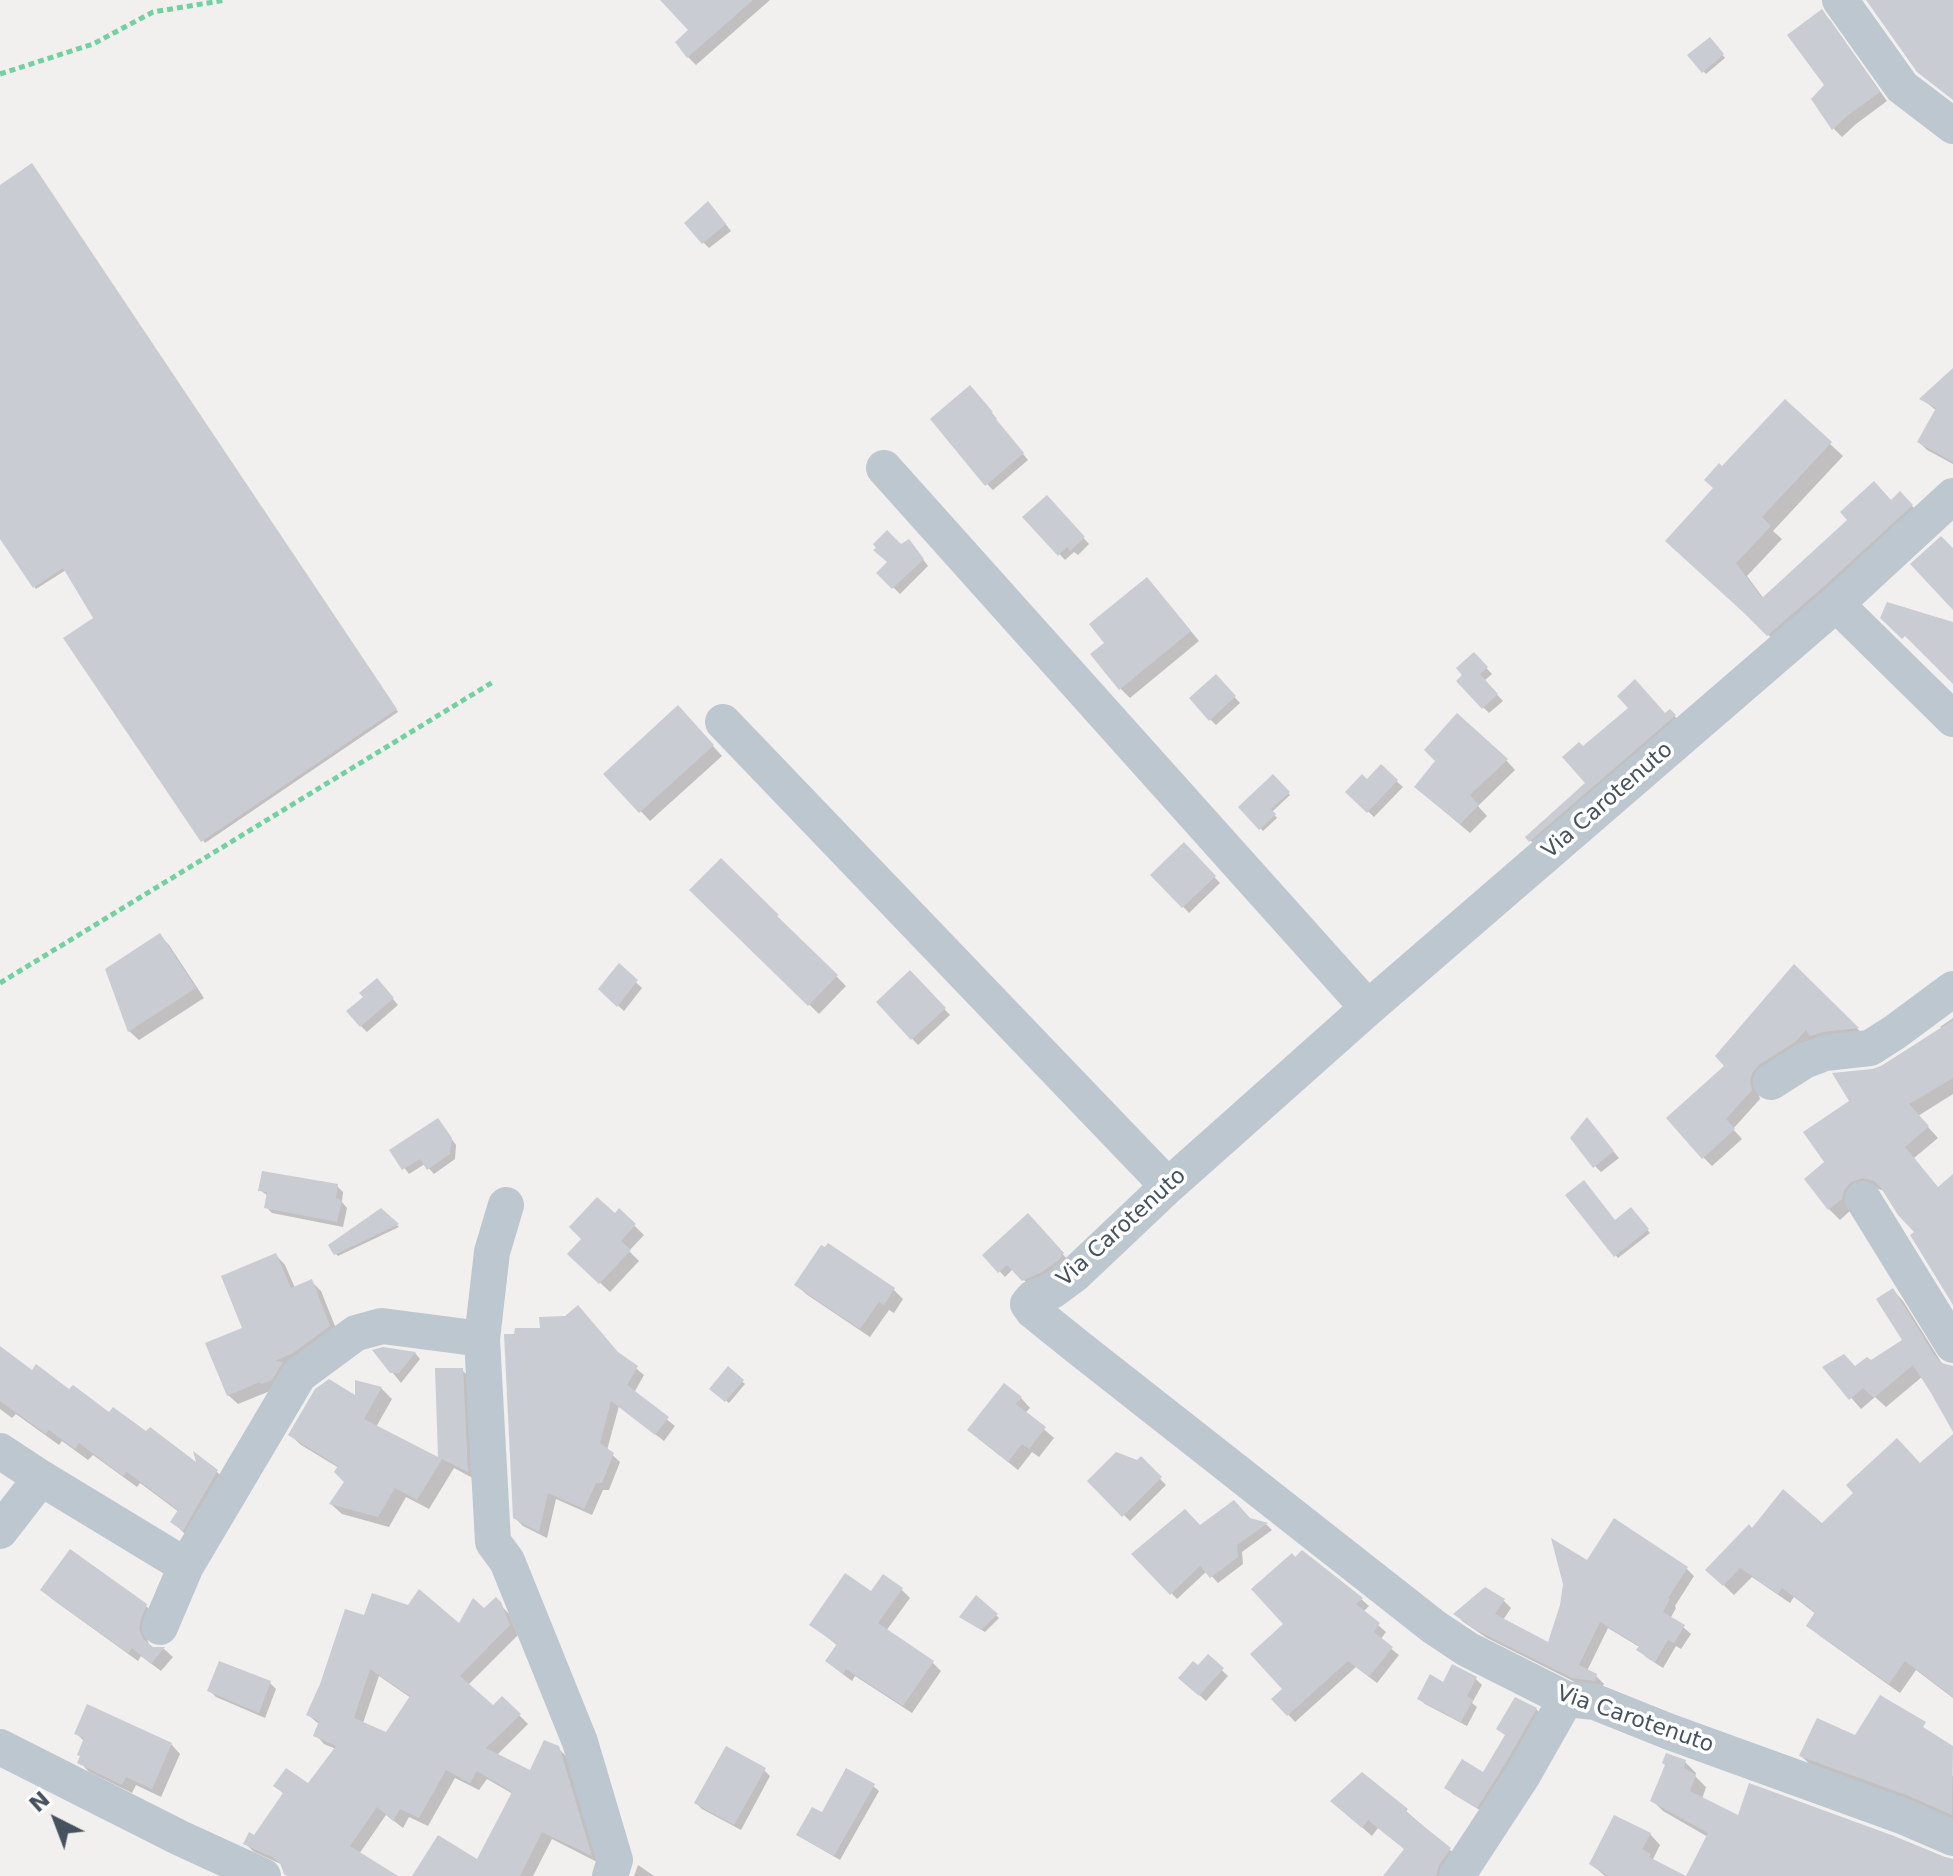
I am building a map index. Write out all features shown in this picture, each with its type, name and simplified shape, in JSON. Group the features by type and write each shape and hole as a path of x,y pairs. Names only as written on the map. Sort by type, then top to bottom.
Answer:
{"street":[{"path":"1840,0 1902,87 1946,108"},
{"path":"884,468 1368,1008"},
{"name":"Via Carotenuto","path":"1953,496 1836,604 1368,1008 1168,1186 1075,1274 1028,1304 1079,1348 1434,1627 1467,1649 1566,1699 1595,1702 1902,1816 1953,1838"},
{"path":"1836,604 1953,719"},
{"path":"723,722 1168,1186"},
{"path":"1771,1082 1804,1061 1825,1053 1870,1048 1953,989"},
{"path":"1863,1199 1953,1345"},
{"path":"506,1205 492,1252 482,1339 493,1542 507,1561 580,1742 615,1860 610,1876"},
{"path":"160,1627 186,1566 299,1375 356,1333 382,1326 482,1339"},
{"path":"0,1451 186,1566"},
{"path":"0,1531 41,1478"},
{"path":"1457,1876 1523,1775 1566,1699"},
{"path":"0,1747 180,1838 263,1876"}],"path":[{"path":"0,74 93,44 153,12 226,0"},
{"path":"0,983 493,682"}],"building":[{"path":"660,0 753,0 687,58 675,42 688,30"},
{"path":"1866,0 1953,0 1953,100 1917,72"},
{"path":"1822,9 1880,92 1832,130 1811,99 1824,85 1787,35"},
{"path":"1710,37 1724,54 1702,73 1687,55"},
{"path":"32,163 397,709 201,842 63,638 93,618 63,568 33,588 0,539 0,185"},
{"path":"708,201 726,224 702,244 684,223"},
{"path":"1953,368 1953,462 1917,442 1936,408 1919,399"},
{"path":"970,385 1024,453 985,486 930,419"},
{"path":"1785,399 1832,442 1762,517 1771,526 1736,563 1762,598 1847,520 1840,512 1874,481 1891,500 1900,491 1913,505 1767,636 1665,541 1713,488 1704,480 1719,463 1722,466"},
{"path":"1047,495 1085,537 1070,551 1067,547 1058,556 1022,517"},
{"path":"887,530 901,544 909,539 924,559 892,589 876,573 887,562 873,550 876,548 873,544"},
{"path":"1941,536 1953,548 1953,610 1910,564"},
{"path":"1147,577 1191,631 1119,690 1090,654 1104,643 1089,624"},
{"path":"1887,602 1953,622 1953,684 1905,636 1902,639 1880,618"},
{"path":"1474,652 1488,667 1480,674 1498,694 1482,709 1456,681 1462,675 1456,668"},
{"path":"1216,674 1236,696 1209,721 1189,698"},
{"path":"1635,679 1665,713 1670,709 1676,715 1529,842 1525,837 1585,783 1562,757 1579,742 1583,746 1628,708 1617,696"},
{"path":"678,705 714,745 639,813 603,774"},
{"path":"1457,713 1508,759 1470,795 1479,805 1460,824 1414,787 1435,761 1424,750"},
{"path":"1381,764 1398,780 1367,813 1345,792 1362,774 1367,779"},
{"path":"1273,774 1290,792 1271,809 1276,814 1259,830 1238,807"},
{"path":"1184,842 1216,876 1182,908 1150,875"},
{"path":"721,858 838,975 808,1006 689,890"},
{"path":"160,933 196,988 128,1032 105,969"},
{"path":"619,963 638,980 617,1007 598,989"},
{"path":"1794,964 1859,1028 1810,1036 1806,1030 1795,1042 1760,1064 1752,1073 1752,1090 1726,1119 1735,1129 1702,1159 1666,1118 1724,1066 1715,1056"},
{"path":"910,970 946,1008 911,1040 876,1002"},
{"path":"377,978 394,998 360,1027 346,1011 363,997 359,993"},
{"path":"1953,1020 1953,1078 1909,1104 1929,1126 1905,1147 1938,1187 1953,1174 1953,1305 1910,1235 1914,1232 1874,1181 1863,1178 1851,1182 1844,1190 1842,1199 1828,1210 1804,1179 1824,1162 1803,1132 1849,1101 1832,1073 1881,1066"},
{"path":"1587,1117 1614,1151 1593,1168 1570,1138"},
{"path":"438,1118 452,1138 450,1154 427,1170 420,1159 402,1170 389,1150"},
{"path":"262,1171 338,1184 336,1198 342,1200 337,1222 264,1208 267,1192 258,1191"},
{"path":"1584,1180 1615,1220 1631,1207 1649,1229 1614,1257 1565,1195"},
{"path":"597,1197 615,1213 619,1208 636,1224 621,1241 631,1250 599,1284 567,1254 581,1239 569,1227"},
{"path":"381,1208 399,1224 334,1255 328,1245"},
{"path":"1028,1213 1064,1253 1042,1272 1022,1281 1007,1265 998,1273 982,1255"},
{"path":"828,1243 895,1288 884,1305 879,1302 860,1329 794,1285 821,1245 825,1247"},
{"path":"276,1253 291,1288 312,1279 330,1326 293,1353 275,1361 283,1362 272,1380 227,1396 205,1343 242,1328 221,1276"},
{"path":"1893,1288 1935,1356 1942,1363 1953,1366 1953,1432 1913,1365 1874,1398 1863,1388 1849,1400 1822,1367 1844,1354 1855,1366 1867,1357 1871,1360 1902,1340 1876,1299"},
{"path":"578,1305 618,1352 638,1366 627,1385 669,1417 655,1435 611,1401 600,1443 614,1453 602,1483 596,1483 584,1509 548,1493 539,1532 513,1518 504,1334 514,1334 515,1328 540,1328 539,1317 565,1316"},
{"path":"0,1346 32,1370 36,1364 69,1389 73,1385 109,1412 113,1407 146,1431 150,1427 196,1462 193,1451 218,1470 183,1531 170,1522 178,1510 127,1472 123,1476 79,1443 75,1449 49,1430 46,1434 0,1401"},
{"path":"383,1347 416,1352 399,1373 390,1373 372,1350"},
{"path":"728,1366 744,1380 725,1402 709,1389"},
{"path":"435,1368 463,1368 468,1472 442,1459 417,1500 395,1488 378,1517 329,1504 344,1482 334,1472 338,1466 288,1435 315,1389 329,1379 355,1395 355,1380 382,1387 364,1419 438,1457"},
{"path":"1004,1383 1022,1397 1016,1404 1046,1427 1029,1449 1022,1444 1008,1462 967,1430"},
{"path":"1953,1434 1953,1697 1905,1661 1889,1684 1806,1626 1815,1612 1782,1588 1778,1594 1740,1568 1723,1586 1705,1570 1749,1524 1752,1528 1783,1489 1822,1523 1853,1493 1846,1485 1897,1438 1920,1463"},
{"path":"1116,1452 1137,1460 1141,1456 1162,1477 1122,1517 1087,1481"},
{"path":"1234,1500 1250,1518 1268,1523 1237,1545 1238,1557 1210,1578 1200,1566 1170,1595 1131,1554 1185,1509 1200,1525"},
{"path":"1614,1518 1688,1567 1668,1598 1663,1612 1685,1625 1674,1643 1668,1640 1655,1662 1636,1650 1639,1646 1600,1622 1579,1665 1597,1674 1595,1681 1572,1678 1478,1631 1453,1614 1485,1587 1505,1599 1495,1614 1548,1642 1563,1584 1551,1538 1587,1560"},
{"path":"70,1549 147,1604 139,1629 143,1639 153,1647 165,1647 151,1664 132,1648 128,1653 40,1590"},
{"path":"1302,1550 1363,1598 1356,1604 1380,1623 1374,1632 1393,1647 1369,1677 1348,1661 1287,1716 1271,1699 1282,1689 1250,1654 1283,1624 1251,1589 1292,1553 1295,1557"},
{"path":"845,1573 871,1591 883,1574 903,1588 878,1623 934,1661 903,1706 846,1669 843,1674 825,1661 837,1644 809,1625"},
{"path":"419,1589 459,1623 473,1598 484,1608 496,1597 501,1602 510,1625 460,1676 493,1705 502,1696 521,1714 486,1748 530,1770 544,1740 559,1746 592,1856 542,1832 520,1876 412,1876 438,1835 477,1859 512,1792 477,1771 470,1783 446,1770 419,1818 400,1809 393,1821 377,1807 350,1846 398,1876 287,1876 280,1863 272,1857 243,1844 249,1832 254,1835 283,1793 273,1786 286,1768 308,1783 336,1746 313,1736 319,1721 306,1715 320,1684 345,1609 364,1615 372,1593 408,1605","holes":["370,1669 410,1696 386,1732 354,1718"]},
{"path":"976,1595 998,1614 981,1630 959,1617"},
{"path":"1208,1654 1224,1668 1199,1696 1178,1678 1193,1661 1198,1665"},
{"path":"219,1661 271,1681 259,1713 207,1691"},
{"path":"1452,1664 1477,1677 1467,1696 1473,1700 1461,1722 1417,1699 1430,1674 1443,1682"},
{"path":"1880,1695 1926,1722 1923,1727 1953,1746 1952,1815 1799,1756 1817,1718 1855,1735"},
{"path":"1515,1697 1537,1708 1477,1808 1444,1788 1462,1759 1483,1772 1505,1735 1496,1729"},
{"path":"87,1704 172,1743 152,1789 126,1777 122,1785 77,1763 84,1738 74,1734"},
{"path":"726,1746 766,1768 734,1825 694,1803"},
{"path":"1666,1753 1686,1760 1684,1768 1696,1775 1690,1791 1738,1815 1749,1783 1953,1859 1953,1876 1686,1876 1708,1833 1650,1801 1665,1765 1662,1763"},
{"path":"846,1768 875,1784 834,1856 796,1835 812,1807 822,1812"},
{"path":"1362,1772 1451,1848 1439,1865 1436,1876 1383,1876 1404,1849 1368,1820 1362,1828 1330,1801"},
{"path":"1614,1815 1651,1833 1642,1849 1651,1854 1649,1857 1686,1876 1608,1876 1589,1864"}]}
